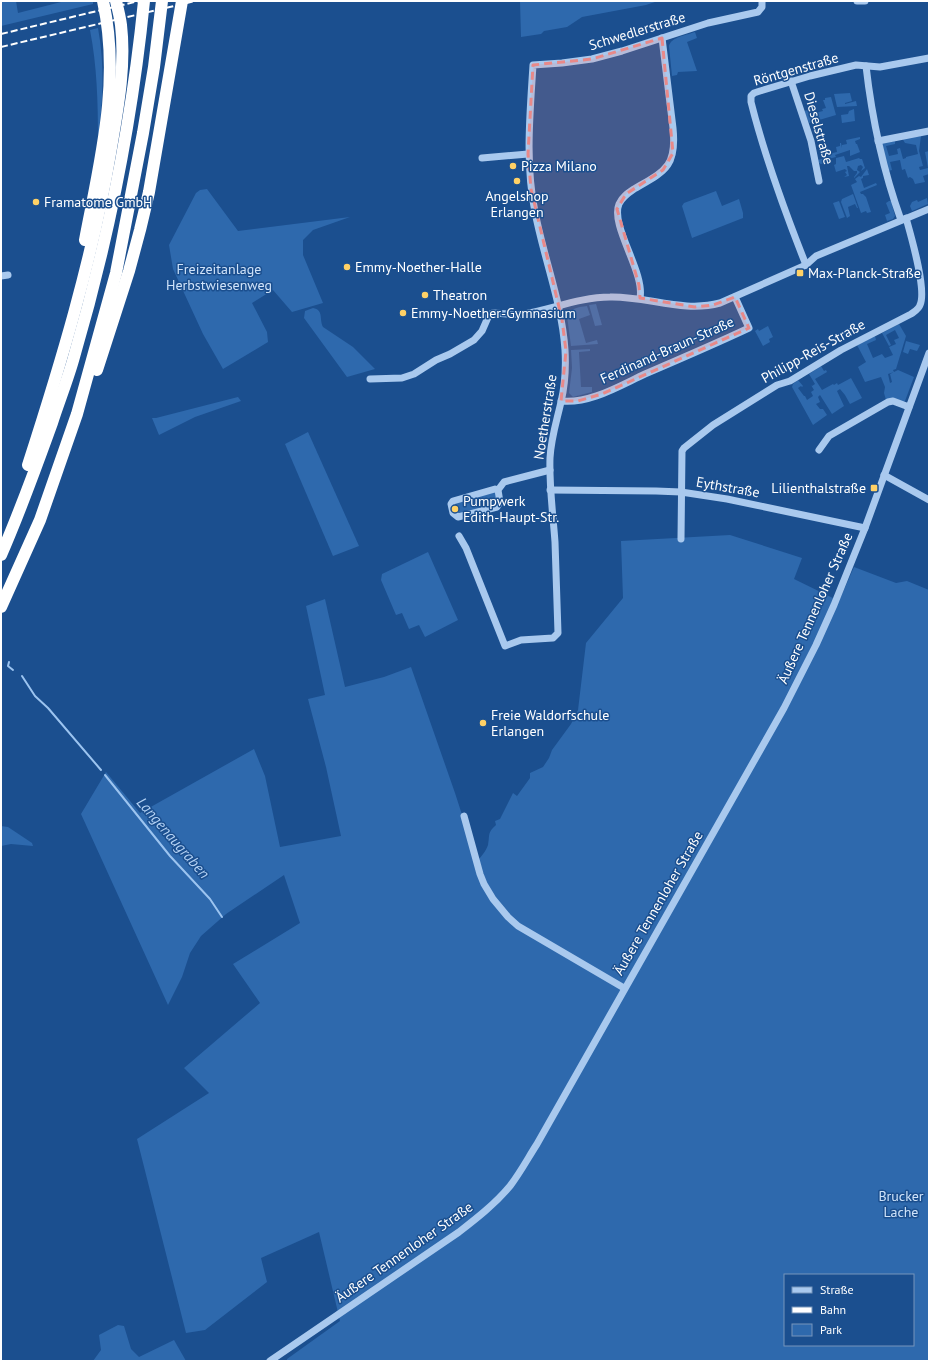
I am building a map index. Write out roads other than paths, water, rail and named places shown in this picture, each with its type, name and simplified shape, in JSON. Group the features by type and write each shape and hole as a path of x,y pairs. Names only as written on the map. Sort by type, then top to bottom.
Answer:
{"highway":[{"path":"68,336 84,243 106,131 109,105 111,76 110,51 103,1"},
{"path":"1,539 23,481 68,336 82,288 104,190 120,98 122,72 121,24 116,1"},
{"path":"1,556 33,476 74,358 95,279 127,126 140,44 144,1"},
{"path":"1,607 40,520 77,414 116,273 143,133 154,67 162,1"},
{"path":"174,45 177,1"},
{"path":"77,414 90,390 129,271 140,230 149,192 182,1"}],"street":[{"name":"Schwedlerstraße","path":"533,65 562,64 592,59 708,23 758,12 762,7 762,1"},
{"path":"857,1 865,1"},
{"path":"640,298 640,285 617,212 619,203 626,194 657,176 666,167 673,153 673,128 662,38"},
{"name":"Röntgenstraße","path":"806,265 771,173 750,100 751,96 754,92 842,68 859,65 880,67 929,58"},
{"name":"Noetherstraße","path":"459,536 466,548 506,646 520,640 553,638 558,633 555,554 550,490 551,445 562,401 566,351 559,306 543,249 531,189 528,154 533,65"},
{"path":"866,66 878,141 889,187 904,219"},
{"name":"Dieselstraße","path":"791,81 811,141 820,181"},
{"path":"878,141 929,131"},
{"path":"482,158 528,154"},
{"path":"370,379 402,378 414,374 436,360 450,354 474,340 482,331 491,314 500,313 519,315 601,297 640,298 695,307 713,305 735,297 806,265 816,256 929,209"},
{"name":"Philipp-Reis-Straße","path":"681,492 682,451 692,441 713,425 777,385 790,381 830,356 911,314 919,308 922,299 920,280 904,219"},
{"name":"Ferdinand-Braun-Straße","path":"562,401 578,401 602,394 749,328 735,297"},
{"name":"Äußere Tennenloher Straße","path":"270,1361 459,1232 479,1217 510,1186 537,1144 784,708 816,645 865,528 909,407 926,373 929,353"},
{"path":"819,450 829,436 885,403 893,401 909,407"},
{"path":"498,490 495,489 453,501 451,504 453,513 458,517 497,508 500,502 498,490 504,482 550,470"},
{"path":"884,475 929,500"},
{"name":"Eythstraße","path":"550,490 681,492 727,499 865,528"},
{"name":"Eythstraße","path":"681,492 681,539"},
{"path":"464,816 484,884 493,899 508,917 518,926 624,988"}],"waterway":[{"name":"Langenaugraben","path":"9,662 8,666 13,670"},
{"name":"Langenaugraben","path":"22,676 35,696 48,708 101,770"},
{"name":"Langenaugraben","path":"105,775 170,856 210,899 222,917"}],"railway":[{"path":"1,34 139,1"},
{"path":"1,47 195,1"}],"place":[{"name":"Pizza Milano","path":"513,166"},
{"name":"Angelshop Erlangen","path":"517,181"},
{"name":"Framatome GmbH","path":"36,202"},
{"name":"Emmy-Noether-Halle","path":"347,267"},
{"name":"Max-Planck-Straße","path":"800,273"},
{"name":"Theatron","path":"425,295"},
{"name":"Emmy-Noether-Gymnasium","path":"403,313"},
{"name":"Lilienthalstraße","path":"874,488"},
{"name":"Pumpwerk Edith-Haupt-Str.","path":"455,509"},
{"name":"Freie Waldorfschule Erlangen","path":"483,723"}],"park label":[{"name":"Freizeitanlage Herbstwiesenweg","path":"219,278"},
{"name":"Brucker Lache","path":"901,1204"}]}
